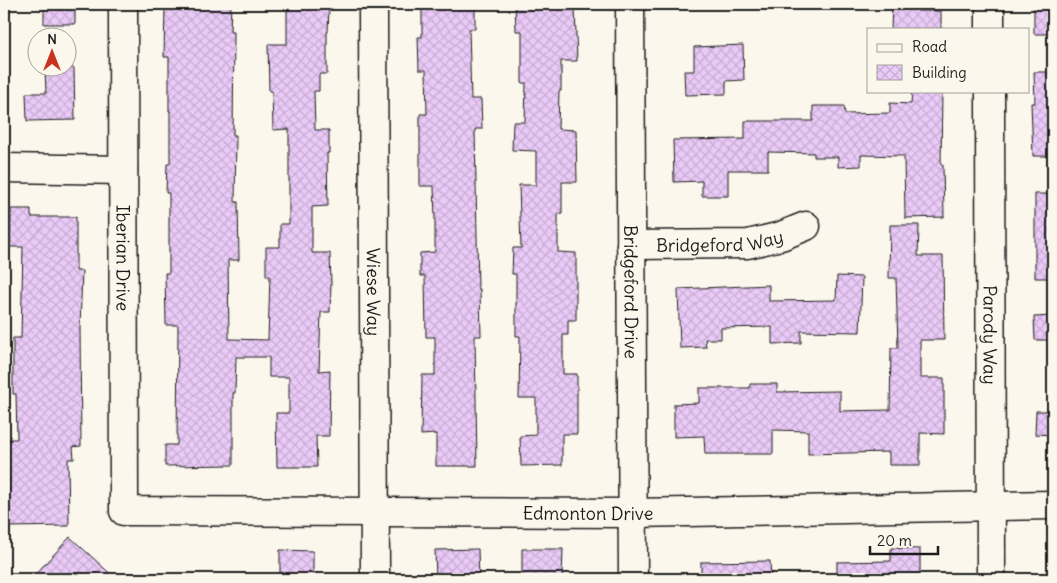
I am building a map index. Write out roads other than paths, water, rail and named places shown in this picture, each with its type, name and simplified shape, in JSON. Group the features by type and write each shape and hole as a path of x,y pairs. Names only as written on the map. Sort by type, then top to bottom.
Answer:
{"street":[{"name":"Iberian Drive","path":"123,4 124,511"},
{"name":"Wiese Way","path":"373,4 375,579"},
{"name":"Bridgeford Drive","path":"630,4 633,579"},
{"path":"990,4 990,28"},
{"name":"Parody Way","path":"990,92 991,579"},
{"path":"4,168 123,170"},
{"name":"Bridgeford Way","path":"632,245 748,244 782,236 806,226"},
{"name":"Edmonton Drive","path":"124,511 633,513 1053,505"}]}
